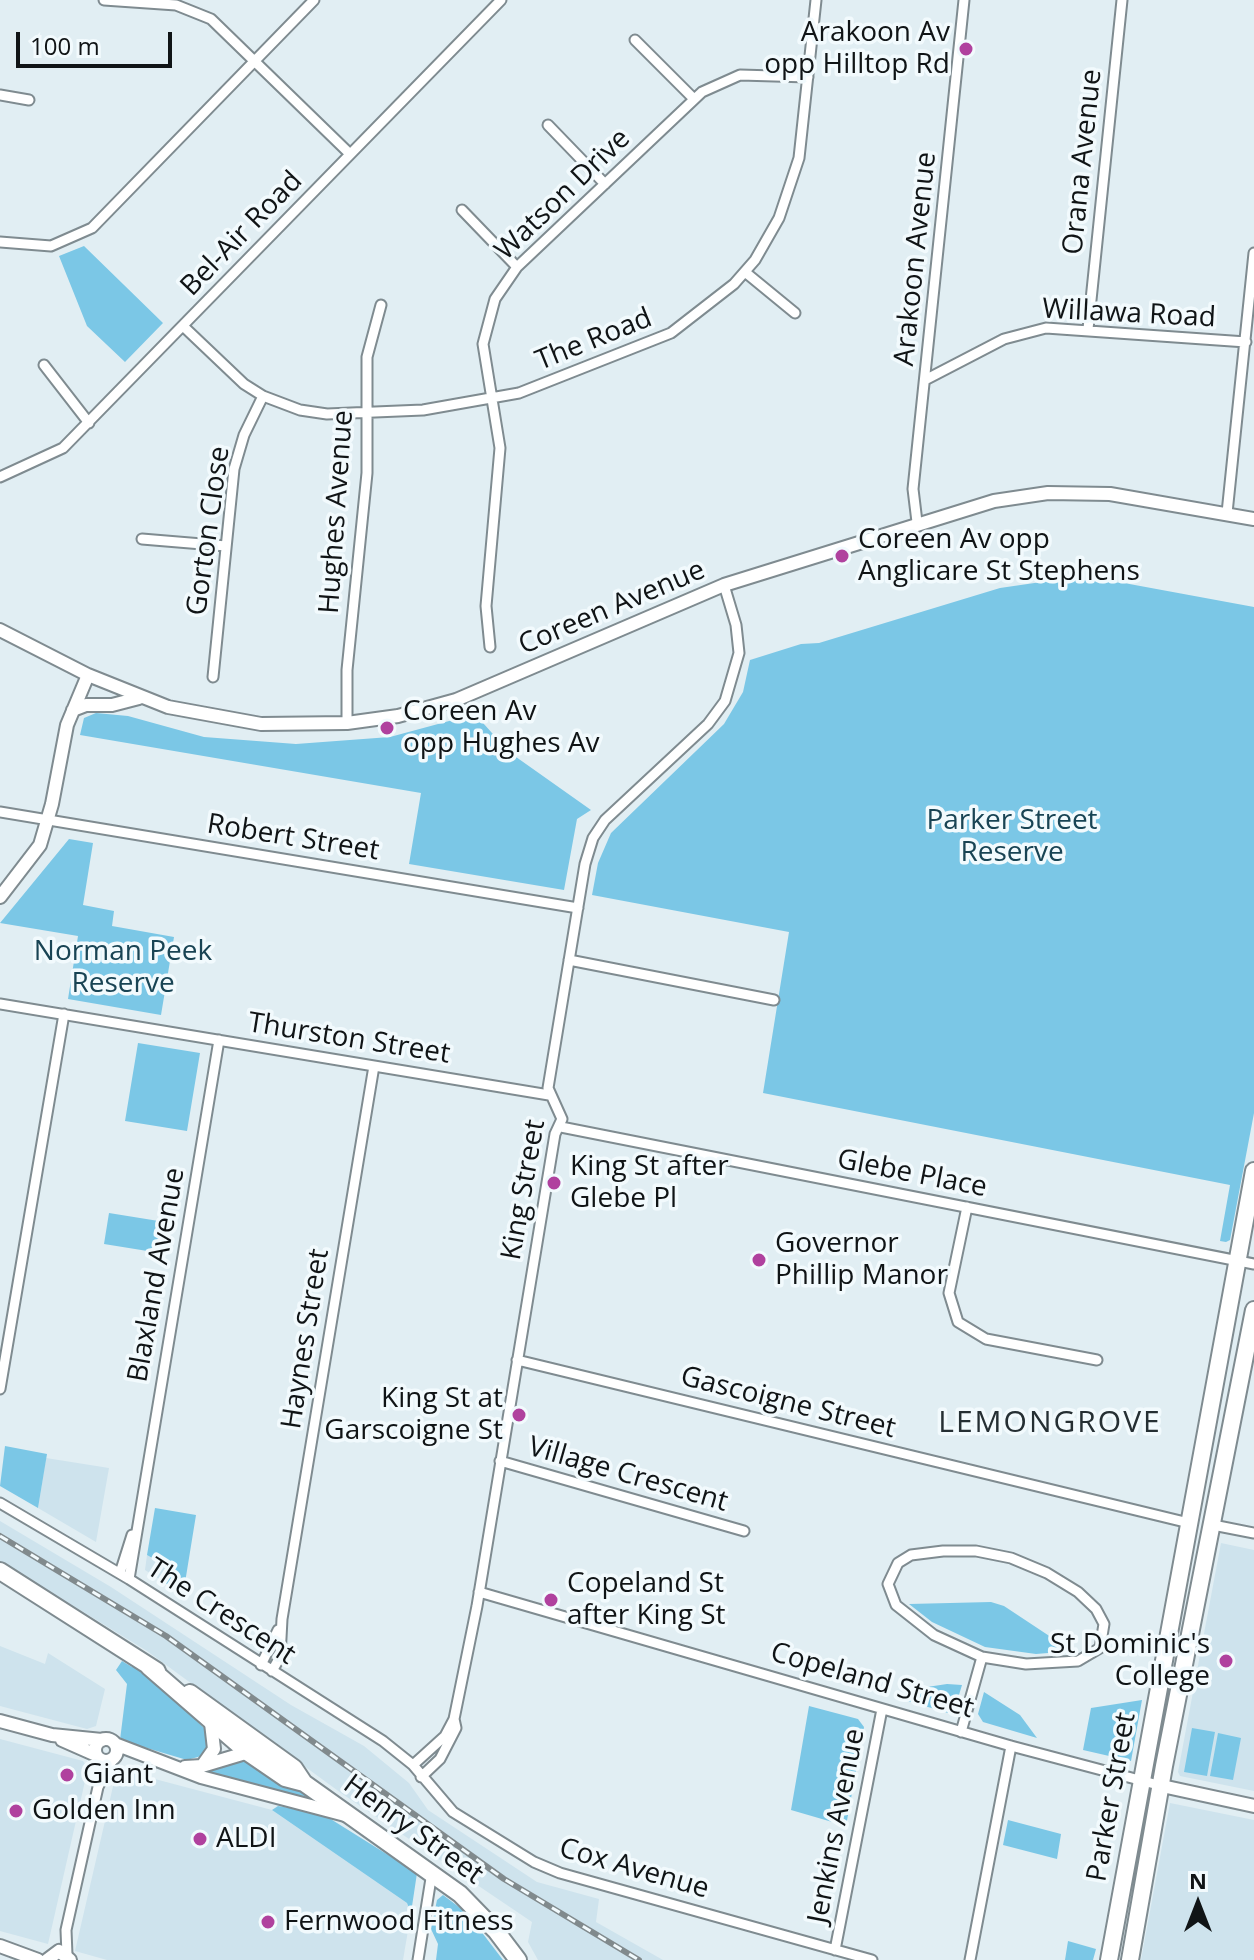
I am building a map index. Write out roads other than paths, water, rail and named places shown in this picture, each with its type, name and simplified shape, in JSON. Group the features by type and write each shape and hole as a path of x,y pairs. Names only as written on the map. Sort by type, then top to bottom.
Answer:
{"highway":[{"name":"Parker Street","path":"1109,1960 1254,1171"},
{"name":"Parker Street","path":"1130,1960 1254,1310"},
{"path":"0,1571 149,1667"},
{"name":"Henry Street","path":"149,1667 247,1752 285,1778 304,1783 432,1872 477,1909 518,1960"},
{"name":"Henry Street","path":"149,1667 294,1768 304,1783"}],"street":[{"path":"104,0 176,2 211,19 350,154"},
{"path":"0,242 51,246 92,228 314,0"},
{"name":"Bel-Air Road","path":"0,477 59,451 89,423 501,0"},
{"name":"The Road","path":"183,326 244,384 263,396 313,412 367,414 434,409 491,399 551,382 671,333 713,304 745,272 774,229 793,182 816,0"},
{"name":"Arakoon Avenue","path":"917,522 913,489 964,0"},
{"name":"Orana Avenue","path":"1088,329 1122,0"},
{"path":"635,40 694,99"},
{"name":"Watson Drive","path":"490,647 486,606 500,466 484,359 485,328 495,299 517,267 712,85 740,75 808,77"},
{"path":"0,95 29,100"},
{"path":"548,125 605,184"},
{"path":"462,210 517,267"},
{"path":"1227,513 1254,253"},
{"path":"745,272 795,313"},
{"name":"Hughes Avenue","path":"347,723 346,682 366,487 367,357 381,305"},
{"name":"Willawa Road","path":"925,380 1022,333 1059,327 1246,342"},
{"path":"44,365 89,423"},
{"name":"Gorton Close","path":"213,677 236,457 263,396"},
{"name":"Coreen Avenue","path":"0,630 88,675 141,697 237,721 281,725 347,723 398,716 456,700 724,585 917,522 994,501 1064,492 1125,495 1254,519"},
{"path":"142,539 226,546"},
{"name":"King Street","path":"413,1765 445,1736 454,1719 479,1592 555,1134 561,1127 562,1115 549,1095 585,864 599,828 708,724 729,692 737,670 739,642 724,585"},
{"path":"0,897 36,852 49,821 73,710 88,675"},
{"path":"73,710 86,705 112,705 141,697"},
{"name":"Robert Street","path":"0,812 578,908"},
{"path":"569,960 774,1000"},
{"name":"Thurston Street","path":"0,1004 549,1095"},
{"path":"0,1389 64,1014"},
{"name":"Blaxland Avenue","path":"124,1576 219,1040"},
{"name":"Haynes Street","path":"272,1671 280,1657 282,1619 374,1066"},
{"name":"Glebe Place","path":"561,1127 1254,1264"},
{"path":"967,1207 949,1293 958,1322 986,1339 1097,1360"},
{"name":"Gascoigne Street","path":"517,1360 1189,1523"},
{"name":"Village Crescent","path":"500,1461 744,1531"},
{"name":"The Crescent","path":"0,1503 124,1576 383,1741 413,1765"},
{"path":"1213,1525 1254,1533"},
{"path":"954,1550 1011,1558 1069,1586 1096,1609 1104,1624 1100,1648 1078,1661 1026,1664 982,1657 934,1635 896,1605 888,1584 892,1570 901,1560 923,1553 954,1550"},
{"name":"Copeland Street","path":"479,1592 1011,1746 1141,1781 1254,1806"},
{"name":"Haynes Street","path":"261,1665 282,1619"},
{"path":"961,1732 982,1657"},
{"name":"Jenkins Avenue","path":"835,1950 882,1709"},
{"name":"King Street","path":"421,1777 452,1742 456,1728 454,1719"},
{"path":"0,1721 52,1735 102,1740 152,1761 352,1817"},
{"path":"202,1766 214,1749 211,1723"},
{"path":"52,1735 102,1760 152,1761"},
{"path":"23,1953 61,1957 98,1787 96,1746 102,1740"},
{"path":"98,1787 113,1758 115,1744"},
{"path":"970,1960 1011,1746"},
{"path":"173,1767 202,1766 247,1752 265,1752 279,1758"},
{"name":"Cox Avenue","path":"413,1765 441,1800 465,1821 534,1862 560,1873 872,1960"},
{"path":"418,1960 432,1872"},
{"path":"0,1946 38,1960"}],"railway":[{"path":"0,1536 166,1636 504,1879 639,1960"}],"place":[{"name":"Arakoon Av opp Hilltop Rd","path":"966,49"},
{"name":"Coreen Av opp Anglicare St Stephens","path":"842,556"},
{"name":"Coreen Av opp Hughes Av","path":"387,728"},
{"name":"King St after Glebe Pl","path":"554,1183"},
{"name":"Governor Phillip Manor","path":"759,1260"},
{"name":"King St at Garscoigne St","path":"519,1415"},
{"name":"Copeland St after King St","path":"551,1600"},
{"name":"St Dominic's College","path":"1226,1661"},
{"name":"Giant","path":"67,1775"},
{"name":"Golden Inn","path":"16,1811"},
{"name":"ALDI","path":"200,1839"},
{"name":"Fernwood Fitness","path":"268,1922"}],"district":[{"name":"LEMONGROVE","path":"1050,1423"}],"park label":[{"name":"Parker Street Reserve","path":"1012,837"},
{"name":"Norman Peek Reserve","path":"123,968"}]}
